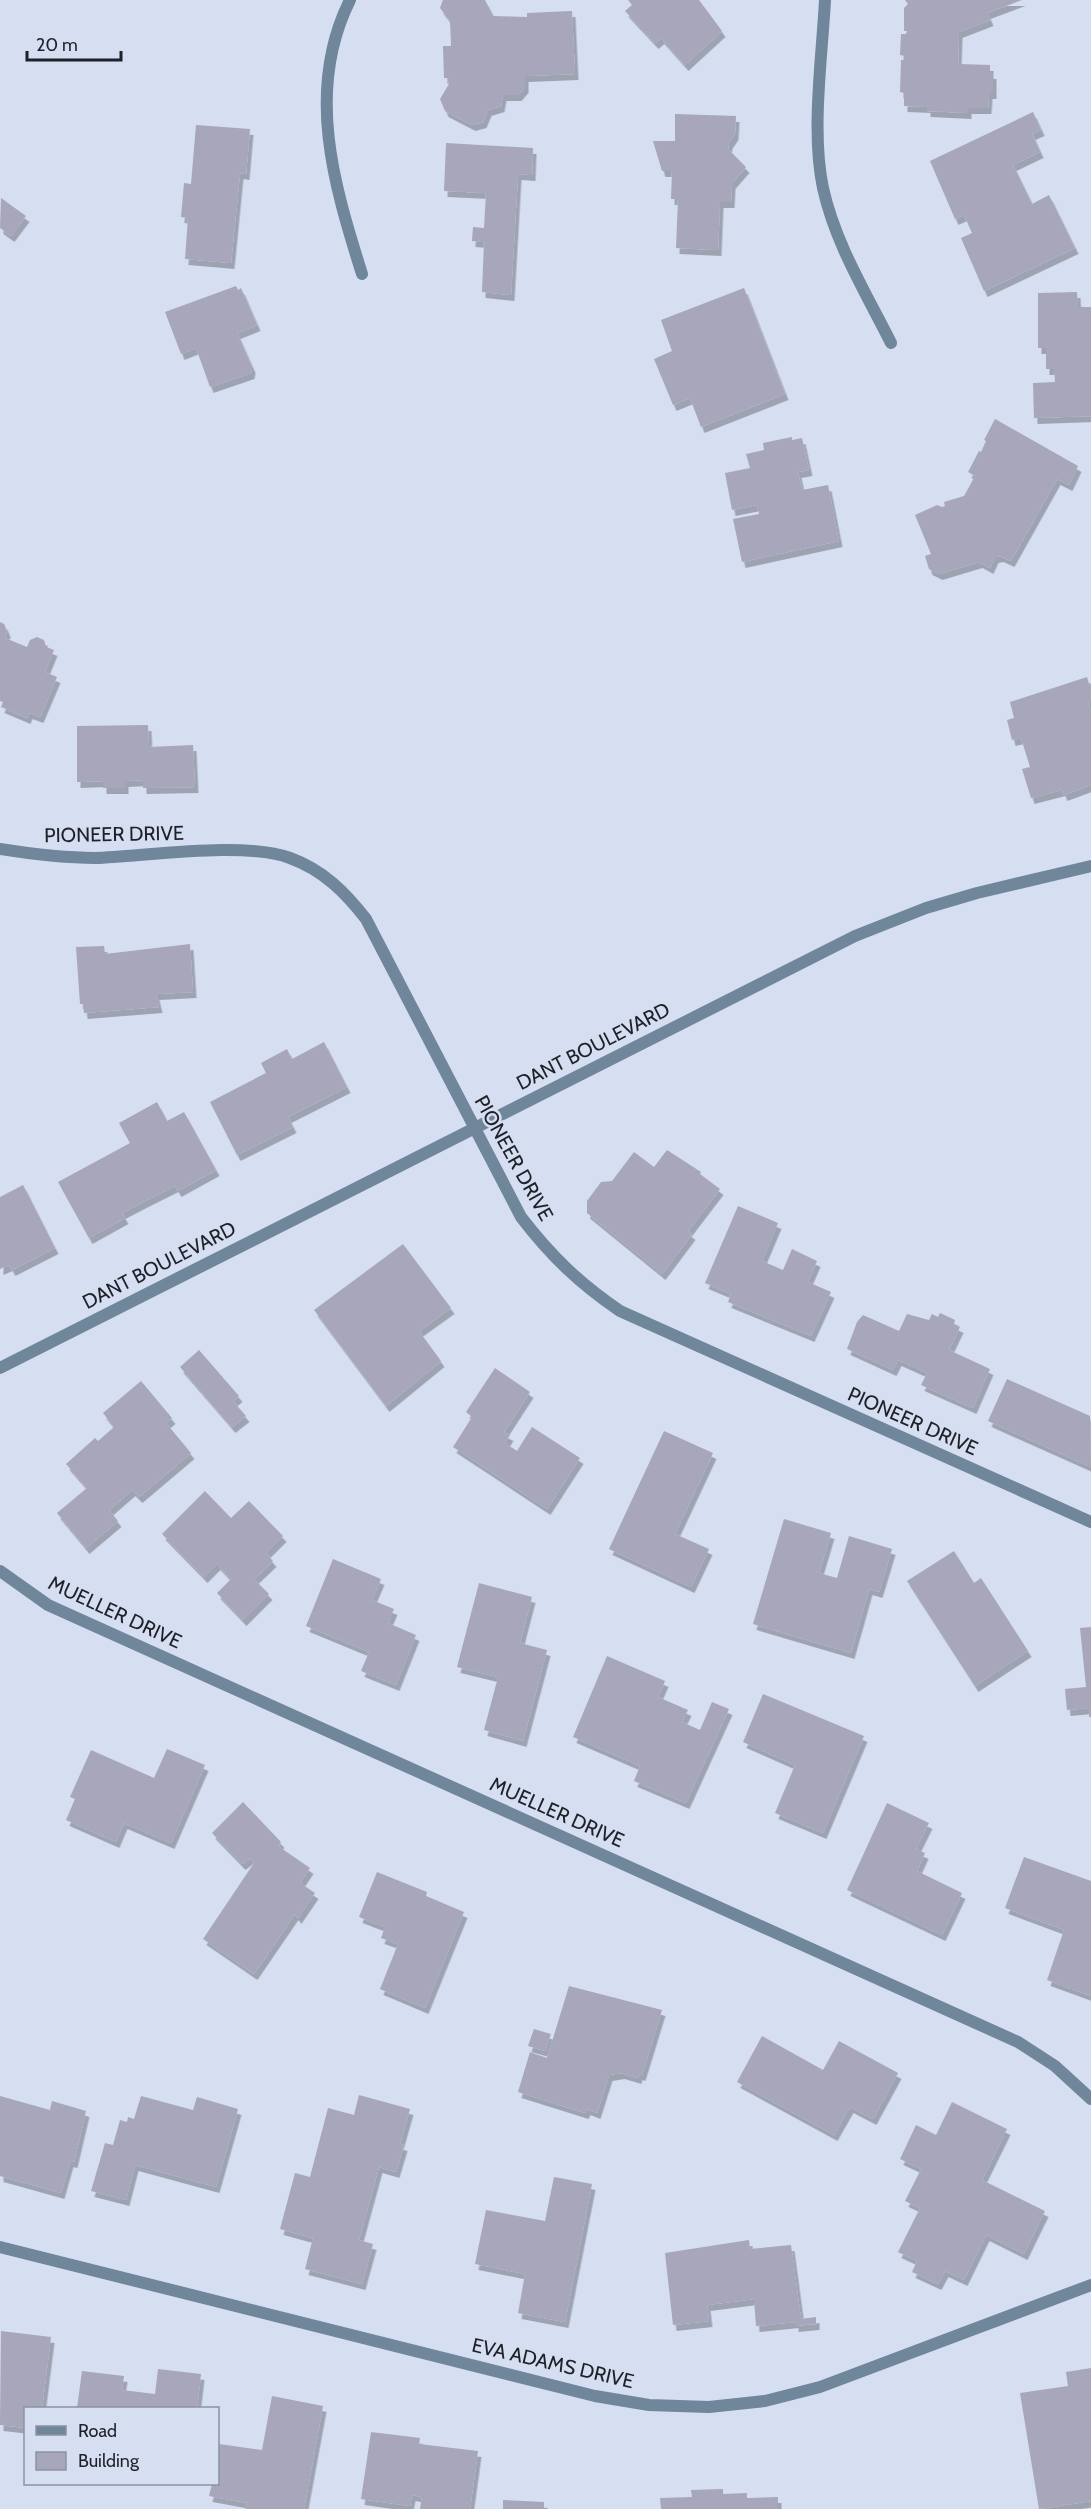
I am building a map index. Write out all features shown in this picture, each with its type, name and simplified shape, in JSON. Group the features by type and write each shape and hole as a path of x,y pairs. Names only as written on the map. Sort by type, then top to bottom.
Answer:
{"street":[{"path":"350,0 332,59 326,98 327,147 336,193 362,274"},
{"path":"825,0 818,142 823,187 835,230 891,343"},
{"name":"PIONEER DRIVE","path":"0,849 49,857 93,858 253,850 289,857 320,872 346,893 366,919 521,1217 550,1254 583,1286 620,1311 1091,1522"},
{"name":"DANT BOULEVARD","path":"0,1368 855,936 926,908 1091,866"},
{"name":"MUELLER DRIVE","path":"0,1571 48,1605 1018,2042 1055,2066 1091,2099"},
{"name":"EVA ADAMS DRIVE","path":"0,2247 595,2396 649,2405 709,2407 765,2401 820,2387 1091,2286"}],"building":[{"path":"443,0 485,0 493,16 527,17 527,13 572,11 575,74 525,76 525,87 518,95 503,95 501,106 488,110 483,122 472,125 445,111 440,99 449,84 448,78 444,78 443,46 451,46 450,21 440,8"},
{"path":"628,0 699,0 722,31 685,65 661,38 655,43 625,11 632,5"},
{"path":"905,0 1022,0 987,13 990,20 959,32 958,64 990,65 990,73 993,73 993,93 989,93 988,108 968,108 968,113 927,111 927,107 904,106 904,93 900,92 901,60 905,60 905,56 900,55 901,34 906,34 907,31 904,31 904,8 908,4"},
{"path":"1033,112 1041,130 1032,134 1040,152 1013,165 1032,204 1049,195 1075,248 984,291 961,238 972,233 964,215 955,219 930,161"},
{"path":"675,114 736,116 735,134 728,149 746,167 732,183 731,202 720,202 718,250 676,248 678,199 671,199 672,171 662,171 653,141 675,141"},
{"path":"196,125 250,129 246,174 240,173 231,263 185,259 188,218 181,217 184,183 191,184"},
{"path":"446,143 533,148 532,175 518,174 511,295 482,292 484,242 472,241 473,227 484,228 486,193 444,191"},
{"path":"1,198 26,216 11,236 0,228"},
{"path":"236,286 238,290 241,288 257,325 237,333 252,367 251,373 210,387 196,348 181,354 165,312"},
{"path":"744,288 785,394 701,427 690,398 673,405 654,359 672,351 661,320"},
{"path":"1077,292 1078,307 1091,307 1091,416 1034,418 1033,383 1055,382 1054,369 1046,369 1046,348 1038,348 1038,293"},
{"path":"995,419 1078,466 1069,485 1057,479 1011,561 1000,556 995,557 990,568 979,562 939,574 929,569 925,556 931,554 915,515 937,505 945,506 944,502 964,496 975,476 968,472 979,451 981,452 986,441 984,440"},
{"path":"792,437 792,440 802,438 809,470 798,472 802,490 828,485 839,541 742,562 733,519 759,514 757,505 732,510 725,473 750,468 746,454 764,450 763,443"},
{"path":"0,622 4,624 7,631 5,638 27,647 30,640 37,637 44,640 46,647 54,650 45,672 57,677 40,717 29,713 27,718 1,707 3,702 0,701"},
{"path":"1087,677 1091,691 1091,701 1088,702 1091,712 1091,785 1064,795 1062,790 1031,798 1022,769 1030,767 1021,738 1012,740 1007,720 1014,718 1010,702"},
{"path":"148,725 149,747 193,745 195,787 143,788 143,780 125,781 125,788 103,788 103,781 77,782 77,726"},
{"path":"190,944 193,992 156,994 159,1007 84,1013 83,1004 80,1004 76,947 104,946 105,954"},
{"path":"324,1042 347,1087 288,1117 293,1127 237,1155 210,1102 266,1073 261,1063 287,1049 292,1059"},
{"path":"157,1102 167,1121 184,1112 216,1170 178,1191 175,1186 122,1213 125,1218 89,1238 58,1182 130,1143 119,1123"},
{"path":"667,1150 701,1172 700,1174 720,1189 688,1231 692,1234 662,1274 587,1213 587,1201 601,1182 612,1181 634,1152 654,1167"},
{"path":"23,1185 55,1248 12,1270 9,1265 0,1269 0,1197"},
{"path":"738,1206 778,1223 762,1261 783,1270 792,1249 817,1261 808,1282 831,1292 811,1336 728,1302 731,1294 705,1283"},
{"path":"403,1244 451,1308 419,1331 441,1361 386,1406 314,1310"},
{"path":"940,1313 955,1320 954,1324 960,1327 949,1350 990,1369 973,1408 921,1385 927,1373 898,1360 893,1370 847,1349 857,1322 863,1315 899,1331 907,1314 929,1320 932,1314 938,1317"},
{"path":"199,1350 239,1396 233,1401 246,1416 232,1427 180,1367"},
{"path":"495,1368 530,1392 504,1432 510,1435 505,1443 517,1451 532,1427 580,1458 547,1509 453,1447 472,1417 466,1412"},
{"path":"1007,1379 1090,1416 1091,1467 988,1421"},
{"path":"141,1381 172,1418 166,1423 191,1453 139,1497 132,1490 109,1510 118,1521 86,1548 57,1513 87,1488 66,1464 95,1438 98,1441 114,1427 103,1413"},
{"path":"664,1431 713,1453 675,1534 709,1549 691,1587 609,1549"},
{"path":"205,1491 231,1518 249,1501 283,1536 266,1553 273,1561 254,1579 269,1594 243,1620 217,1593 231,1579 217,1564 204,1577 162,1534"},
{"path":"784,1519 831,1533 819,1573 837,1578 849,1536 892,1549 879,1592 869,1589 851,1653 753,1624"},
{"path":"954,1551 974,1583 981,1578 1028,1651 975,1686 907,1581"},
{"path":"333,1559 381,1579 372,1600 394,1609 388,1623 416,1635 396,1685 361,1671 369,1652 306,1626"},
{"path":"479,1583 532,1597 520,1643 547,1650 523,1741 484,1730 498,1677 457,1667"},
{"path":"1091,1627 1091,1717 1089,1717 1089,1708 1067,1710 1065,1689 1086,1687 1080,1628"},
{"path":"607,1656 665,1681 658,1697 688,1710 682,1722 700,1730 712,1702 729,1709 686,1803 634,1781 640,1766 573,1737"},
{"path":"763,1694 864,1736 823,1833 775,1813 795,1765 743,1742"},
{"path":"167,1749 205,1765 171,1843 124,1823 116,1842 66,1820 75,1799 70,1797 91,1750 154,1778"},
{"path":"243,1802 281,1842 278,1846 310,1868 300,1883 315,1893 298,1918 295,1914 254,1974 203,1939 254,1863 250,1858 242,1864 212,1833"},
{"path":"887,1803 929,1823 916,1849 925,1853 917,1871 962,1893 942,1935 847,1890"},
{"path":"1024,1857 1091,1881 1091,1996 1047,1980 1064,1930 1005,1908"},
{"path":"377,1872 427,1892 426,1896 464,1912 425,2008 380,1989 398,1944 381,1938 385,1927 359,1917"},
{"path":"569,1986 662,2010 642,2075 639,2074 638,2078 621,2073 609,2075 597,2113 587,2109 585,2113 518,2092 530,2052 547,2058"},
{"path":"534,2029 551,2034 545,2051 528,2046"},
{"path":"762,2036 823,2070 839,2041 898,2073 873,2119 850,2107 834,2135 737,2082"},
{"path":"359,2095 410,2109 400,2144 404,2145 396,2172 379,2167 359,2240 373,2244 362,2284 305,2269 313,2238 280,2229 295,2173 310,2177 328,2108 354,2115"},
{"path":"0,2096 50,2110 52,2101 86,2111 74,2162 70,2161 61,2193 0,2176"},
{"path":"141,2096 193,2110 197,2097 238,2109 216,2187 135,2165 126,2200 91,2191 105,2143 113,2145 120,2120 127,2122 128,2117 134,2119"},
{"path":"952,2102 1007,2129 982,2180 1045,2211 1024,2254 986,2235 964,2280 945,2271 938,2284 912,2272 917,2261 898,2252 920,2208 905,2201 921,2169 900,2159 916,2125 936,2135"},
{"path":"554,2177 592,2184 565,2322 518,2313 525,2274 475,2264 486,2210 545,2221"},
{"path":"749,2240 750,2249 791,2245 801,2319 816,2317 816,2324 795,2326 795,2322 756,2326 754,2299 707,2305 709,2321 673,2325 665,2253"},
{"path":"1,2331 51,2337 42,2407 24,2407 24,2428 0,2425"},
{"path":"1091,2368 1091,2501 1039,2509 1020,2393 1068,2386 1066,2372"},
{"path":"158,2369 201,2374 197,2407 77,2407 82,2371 124,2376 122,2390 155,2394"},
{"path":"272,2396 323,2406 304,2509 246,2509 247,2503 209,2496 212,2485 219,2485 219,2444 262,2450"},
{"path":"371,2432 420,2438 419,2444 478,2451 470,2509 420,2509 422,2497 412,2495 410,2506 361,2499"},
{"path":"723,2489 723,2494 747,2493 747,2498 778,2497 778,2509 661,2509 660,2498 692,2497 691,2490"},
{"path":"503,2500 544,2502 544,2509 503,2509"}]}
